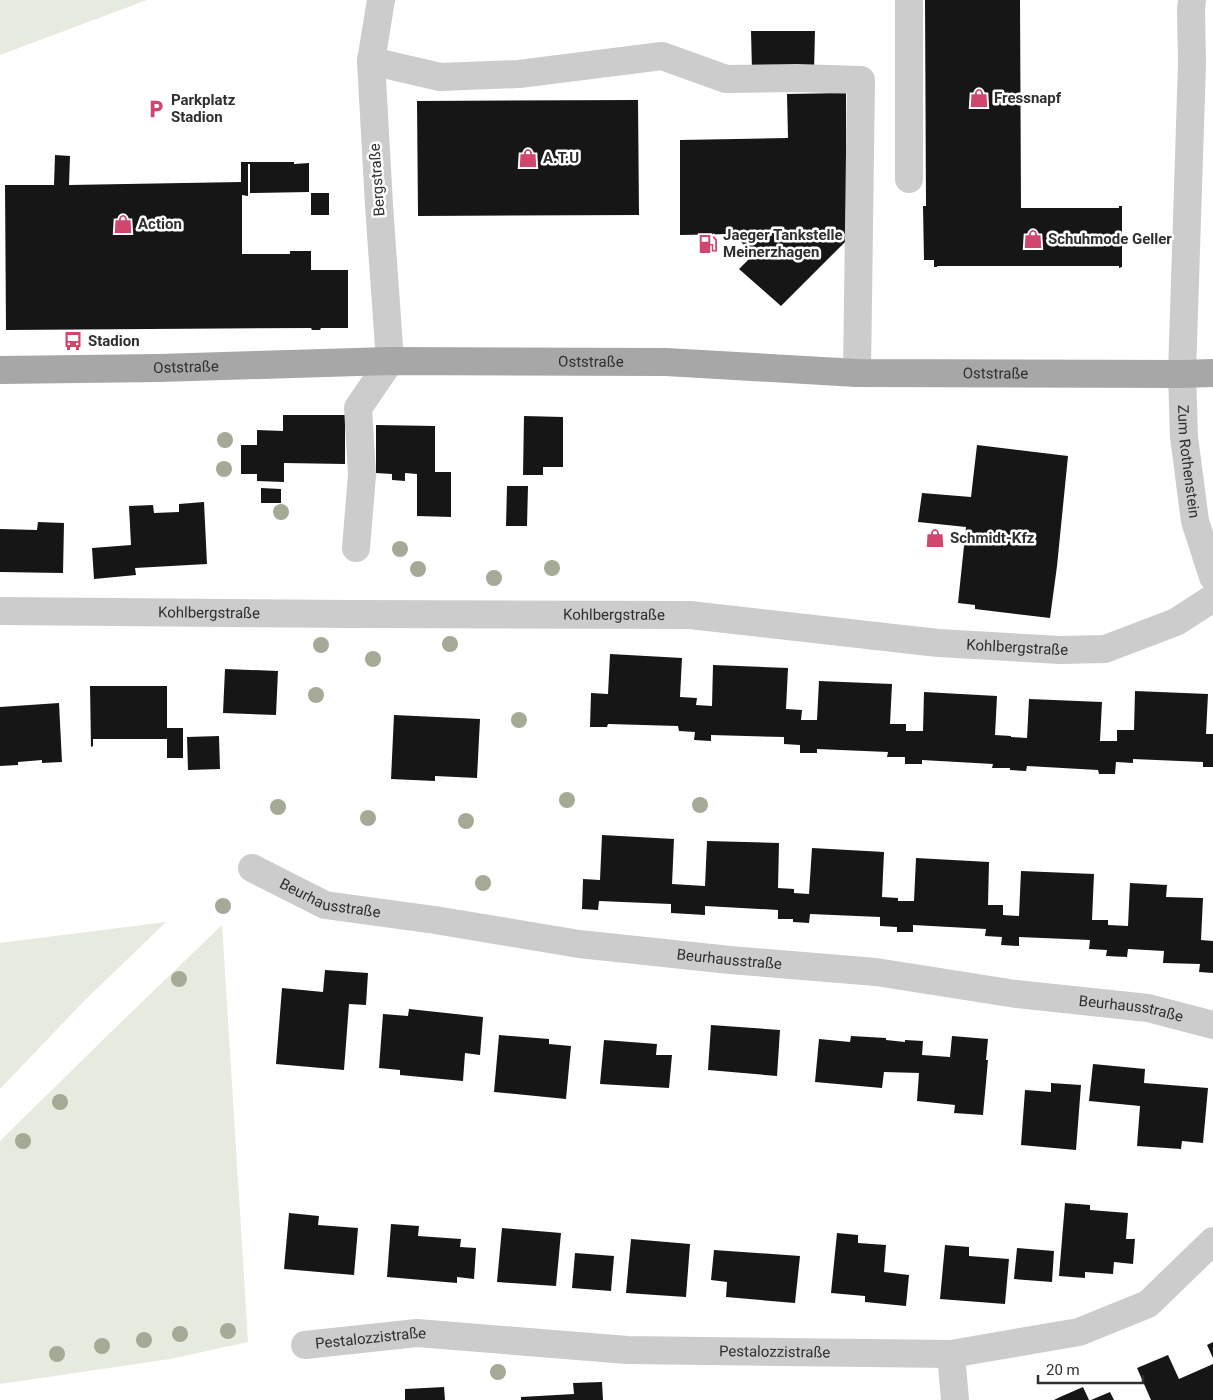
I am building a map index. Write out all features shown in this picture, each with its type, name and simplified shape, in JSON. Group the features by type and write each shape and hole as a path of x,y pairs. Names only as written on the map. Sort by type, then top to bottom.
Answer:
{"main road":[{"name":"Oststraße","path":"0,370 159,368 390,361 666,362 857,373 1213,373"}],"street":[{"name":"Bergstraße","path":"381,0 371,61 390,361"},
{"path":"909,0 909,179"},
{"path":"1182,374 1192,63 1192,0"},
{"path":"371,61 440,77 519,74 662,56 726,79 797,78 861,80 857,373"},
{"path":"356,548 362,476 358,408 390,361"},
{"name":"Zum Rothenstein","path":"1182,374 1184,437 1195,520 1213,578"},
{"name":"Kohlbergstraße","path":"0,611 690,614 938,643 1060,650 1105,649 1176,622 1213,598"},
{"name":"Beurhausstraße","path":"252,868 325,905 435,920 579,944 730,960 876,972 1016,994 1148,1008 1213,1025"},
{"name":"Pestalozzistraße","path":"305,1345 417,1333 627,1350 951,1354 1079,1332 1148,1304 1213,1241"},
{"path":"951,1354 955,1400"}],"shaded area":[{"path":"0,0 147,0 0,55"},
{"path":"166,922 84,1001 0,1089 0,943"},
{"path":"222,925 248,1342 170,1359 0,1384 0,1141"}],"building":[{"path":"925,0 1020,0 1021,208 1119,208 1119,206 1122,206 1122,267 934,267 934,260 924,260 923,206 926,206"},
{"path":"751,31 815,31 814,71 752,71"},
{"path":"846,93 846,241 781,306 739,269 753,255 734,234 680,235 680,140 788,138 787,94"},
{"name":"A.T.U","path":"638,100 639,215 418,216 417,101"},
{"path":"55,155 70,156 69,185 241,182 241,162 309,163 309,192 250,193 250,164 248,164 248,196 242,195 242,254 290,254 290,251 311,251 311,270 348,270 348,328 321,328 320,330 312,330 311,328 6,330 5,185 54,185"},
{"path":"311,193 329,193 329,215 311,215"},
{"path":"283,415 345,415 345,464 284,463 284,482 257,481 257,474 241,474 241,445 257,445 257,430 283,431"},
{"path":"524,416 563,417 563,467 543,467 543,475 523,475"},
{"path":"376,425 435,426 435,472 451,472 451,517 417,516 417,474 405,473 405,481 392,480 392,474 376,473"},
{"path":"977,445 1068,456 1050,618 975,609 975,605 958,603 966,527 918,522 922,493 971,497"},
{"path":"507,486 528,486 527,526 506,526"},
{"path":"261,488 281,489 281,503 261,503"},
{"path":"204,502 207,564 135,568 136,575 94,579 92,548 131,545 129,506 153,505 154,513 179,512 179,504"},
{"path":"38,522 64,523 63,573 0,572 0,529 37,530"},
{"path":"610,654 682,658 680,697 697,698 696,705 712,706 713,665 788,668 786,709 802,710 801,720 817,720 819,681 892,684 890,724 906,724 906,731 923,731 924,692 997,696 995,735 1027,738 1029,699 1102,702 1100,741 1117,741 1117,730 1134,730 1135,691 1208,694 1206,734 1213,734 1213,767 1203,767 1203,762 1133,759 1133,763 1116,762 1115,774 1099,774 1098,770 1027,766 1026,771 1010,770 1010,768 992,768 993,764 922,760 922,764 905,764 905,757 887,757 888,752 817,749 817,753 800,753 800,745 784,744 784,737 711,735 711,741 694,740 695,732 679,731 678,726 608,724 607,727 590,727 591,693 608,694"},
{"path":"225,669 278,671 276,715 223,713"},
{"path":"90,686 167,686 167,728 183,728 183,758 167,758 167,739 93,739 93,746 91,747"},
{"path":"59,703 62,762 42,763 42,760 18,762 18,765 0,766 0,707"},
{"path":"394,715 480,719 477,778 435,776 435,781 391,779"},
{"path":"219,736 220,769 188,770 187,737"},
{"path":"602,835 674,839 672,884 705,886 707,841 779,843 778,888 794,889 794,893 809,894 812,848 884,852 882,897 898,898 898,901 914,901 916,858 989,862 988,905 1003,905 1003,915 1019,916 1021,871 1094,874 1092,920 1108,920 1108,925 1128,926 1130,883 1167,885 1166,897 1203,898 1201,940 1213,941 1213,973 1199,972 1200,964 1163,963 1164,951 1128,949 1127,957 1106,956 1107,950 1089,949 1090,940 1019,937 1019,946 1001,945 1002,937 985,936 986,929 913,925 913,932 897,932 897,927 880,926 880,917 810,914 809,923 793,922 793,919 778,919 778,910 705,906 705,915 671,913 671,904 599,901 598,910 582,909 583,879 600,880"},
{"path":"325,970 368,973 366,1005 349,1004 344,1070 276,1064 282,988 323,992"},
{"path":"409,1009 483,1017 480,1055 465,1053 463,1081 400,1075 400,1070 379,1068 383,1014 408,1016"},
{"path":"711,1025 780,1030 777,1076 708,1070"},
{"path":"499,1035 549,1039 549,1044 571,1046 566,1099 494,1092"},
{"path":"851,1036 886,1038 886,1040 905,1042 905,1040 923,1041 922,1055 950,1057 952,1036 988,1039 983,1115 954,1113 955,1105 917,1101 919,1073 884,1072 882,1088 815,1082 819,1039 850,1042"},
{"path":"604,1040 657,1044 656,1055 672,1055 669,1088 600,1084"},
{"path":"1093,1064 1145,1069 1144,1083 1208,1088 1203,1143 1182,1141 1181,1149 1137,1146 1140,1106 1089,1101"},
{"path":"1051,1083 1081,1085 1076,1150 1021,1145 1025,1090 1051,1092"},
{"path":"1065,1203 1090,1205 1090,1210 1128,1213 1126,1239 1135,1239 1133,1264 1114,1262 1113,1274 1085,1272 1085,1278 1059,1276"},
{"path":"289,1213 319,1216 318,1225 358,1228 354,1275 284,1269"},
{"path":"391,1224 419,1226 418,1236 461,1239 460,1247 476,1248 474,1279 457,1277 457,1283 387,1277"},
{"path":"502,1228 561,1233 556,1286 497,1282"},
{"path":"837,1233 858,1235 858,1243 886,1245 884,1272 909,1275 906,1306 865,1302 865,1296 831,1293"},
{"path":"631,1239 690,1244 686,1297 626,1293"},
{"path":"945,1245 969,1247 969,1256 1009,1259 1005,1304 940,1299"},
{"path":"1017,1248 1054,1251 1052,1282 1014,1279"},
{"path":"714,1250 800,1256 795,1303 726,1297 727,1282 711,1280"},
{"path":"575,1253 614,1256 611,1291 572,1288"},
{"path":"1213,1342 1213,1358 1207,1345"},
{"path":"1168,1355 1179,1379 1213,1364 1213,1400 1151,1400 1137,1368"},
{"path":"602,1382 603,1400 521,1400 521,1397 574,1394 573,1383"},
{"path":"444,1387 445,1400 405,1400 405,1389"},
{"path":"1083,1387 1089,1400 1054,1400 1060,1397"},
{"path":"1110,1392 1114,1400 1091,1400"}],"place":[{"name":"Fressnapf","path":"979,98"},
{"name":"Parkplatz Stadion","path":"156,109"},
{"name":"A.T.U","path":"528,158"},
{"name":"Action","path":"123,224"},
{"name":"Schuhmode Geller","path":"1033,239"},
{"name":"Jaeger Tankstelle Meinerzhagen","path":"708,244"},
{"name":"Stadion","path":"73,341"},
{"name":"Schmidt-Kfz","path":"935,538"}]}
